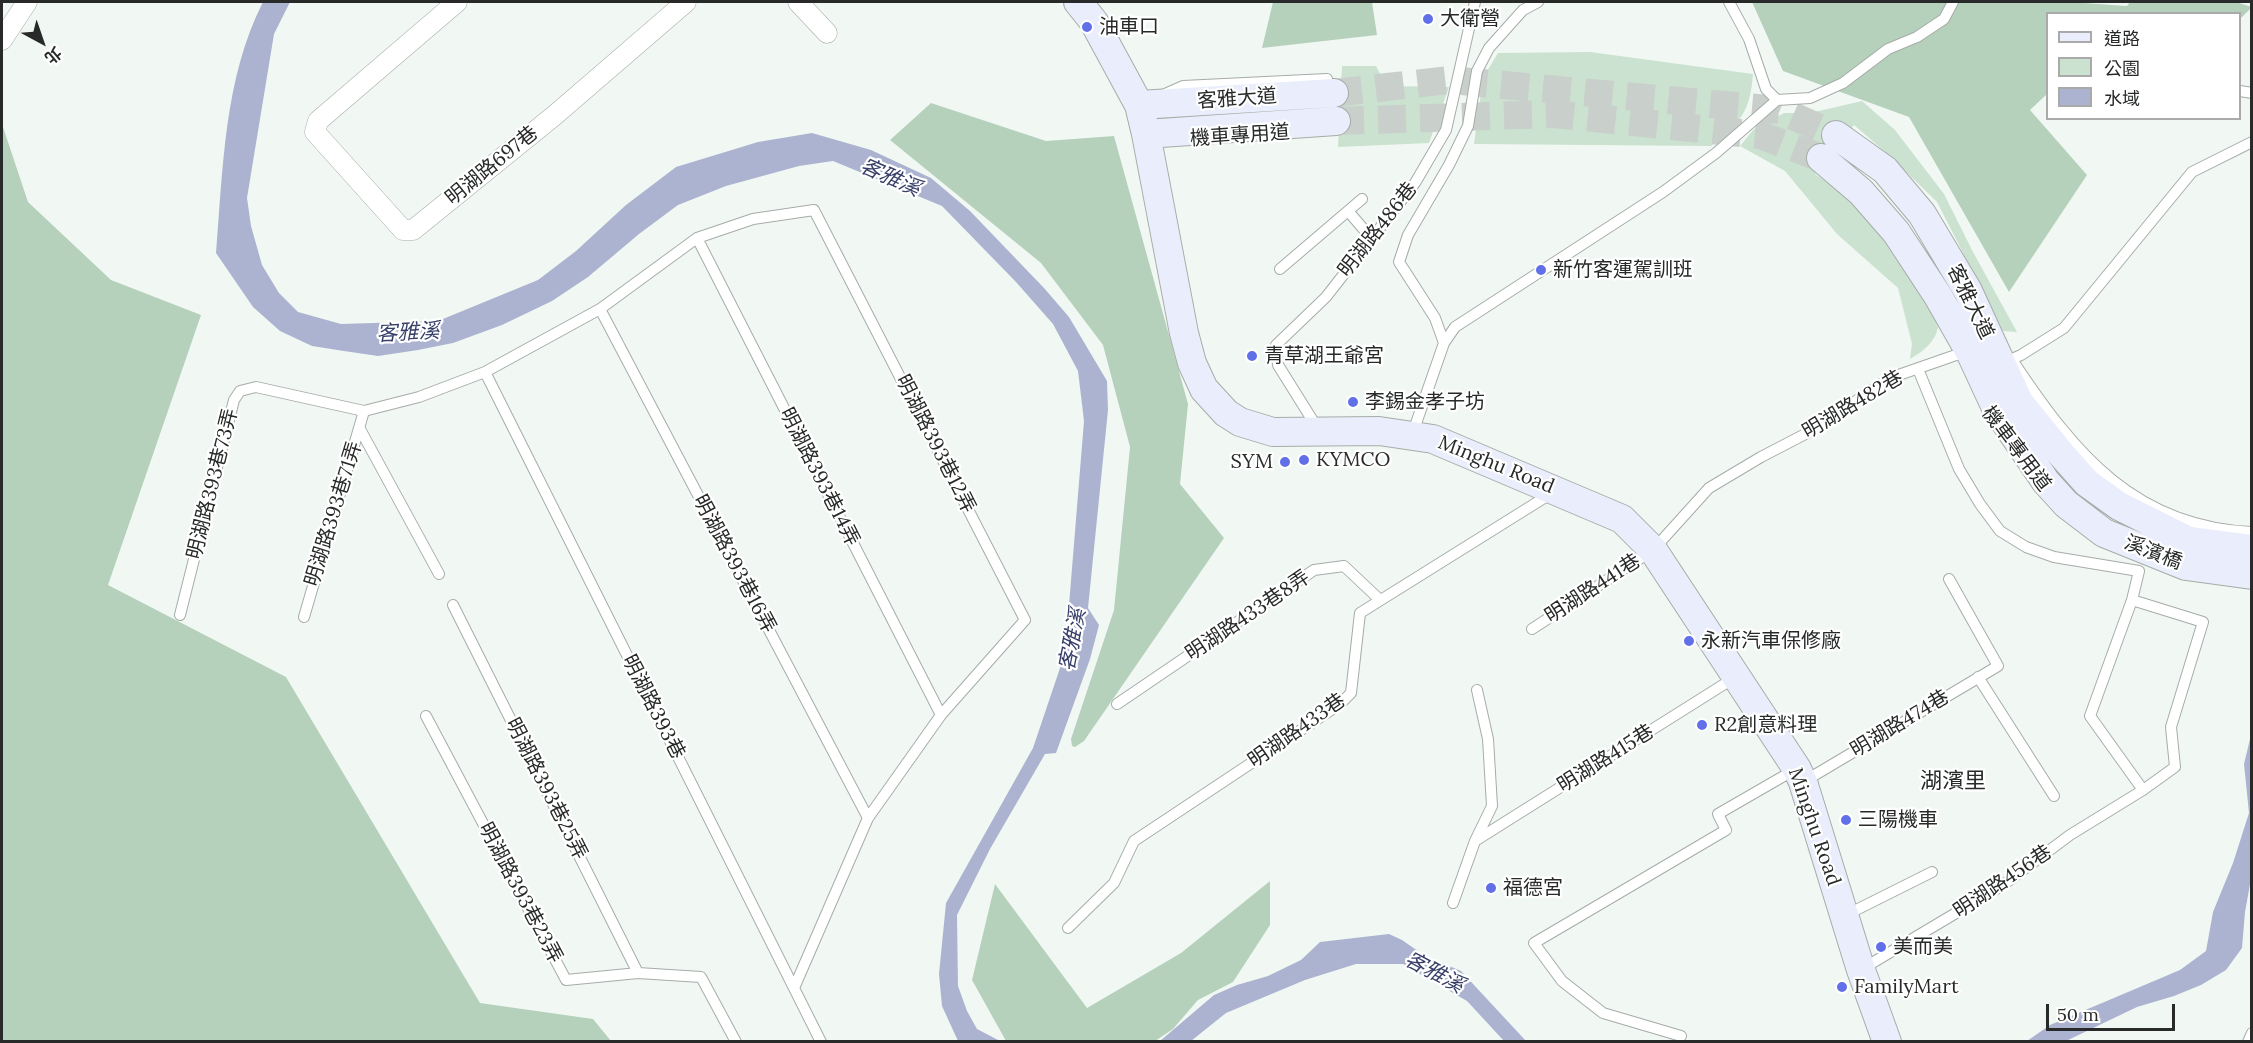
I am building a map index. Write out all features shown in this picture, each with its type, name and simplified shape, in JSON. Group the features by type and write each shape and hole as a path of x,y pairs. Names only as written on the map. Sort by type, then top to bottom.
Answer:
{"main road":[{"name":"Minghu Road","path":"1078,2 1095,22 1139,105 1184,333 1192,363 1204,389 1226,413 1250,426 1273,432 1379,431 1433,439 1622,519 1653,550 1800,776 1861,970 1887,1039"},
{"name":"客雅大道","path":"1139,105 1334,86"},
{"name":"客雅大道","path":"1146,134 1335,125"},
{"name":"客雅大道","path":"1828,146 1861,192 1896,232 1938,296 1971,354 1997,410 2064,506"},
{"name":"客雅大道","path":"1971,354 2019,402 2061,455 2091,474"},
{"name":"溪濱橋","path":"2091,474 2120,506 2188,541 2252,549"},
{"name":"溪濱橋","path":"2064,506 2104,533 2186,566 2252,575"}],"street":[{"path":"2,40 27,2"},
{"name":"明湖路697巷","path":"457,2 318,121 315,132 403,230 413,230 555,115 686,2"},
{"path":"798,2 827,33"}],"lane":[{"name":"明湖路486巷","path":"1320,431 1278,365 1276,345 1326,297 1372,239 1415,183 1446,130 1475,2"},
{"path":"1444,343 1435,318 1399,262 1408,235 1449,165 1468,126 1478,71 1489,48 1523,10 1538,2"},
{"path":"1729,2 1749,39 1766,89 1777,100"},
{"path":"1412,436 1444,343 1455,327 1663,192 1777,100 1810,98 1843,83 1888,49 1917,37 1944,19 1953,2"},
{"name":"明湖路482巷","path":"1653,550 1709,488 1813,430 1890,378 2064,328 2192,172 2252,142"},
{"path":"1828,146 1888,163 1930,210 1971,354"},
{"path":"1280,269 1362,198"},
{"name":"明湖路393巷12弄","path":"485,372 600,309 697,238 753,219 814,210 1025,620 941,715 868,818 795,988"},
{"path":"1348,211 1372,239"},
{"name":"明湖路393巷14弄","path":"697,238 941,715"},
{"name":"明湖路393巷16弄","path":"600,309 868,818"},
{"path":"1918,369 1959,469 2000,531 2026,547 2054,557 2139,571 2132,600 2090,716 2143,790"},
{"name":"明湖路393巷73弄","path":"180,615 236,395 244,389 256,387 364,411 419,397 485,372"},
{"name":"明湖路393巷","path":"485,372 821,1041"},
{"name":"明湖路393巷71弄","path":"304,617 364,411"},
{"name":"機車專用道","path":"1995,427 2038,482 2064,506 2136,557 2236,581 2252,581"},
{"path":"360,429 439,574"},
{"path":"2091,474 2119,487 2151,507 2196,524 2252,532"},
{"name":"明湖路433巷","path":"1068,928 1114,883 1134,841 1340,704 1352,693 1360,613 1379,599 1557,490"},
{"name":"明湖路441巷","path":"1532,629 1653,550"},
{"name":"明湖路433巷8弄","path":"1117,704 1314,570 1344,566 1379,599"},
{"name":"明湖路474巷","path":"1681,1036 1603,1013 1562,981 1534,942 1726,830 1718,814 1800,776 1998,666 1949,579"},
{"name":"明湖路456巷","path":"1861,970 2003,885 2070,835 2143,790 2175,767 2171,727 2203,622 2132,600"},
{"name":"明湖路393巷25弄","path":"453,605 638,973"},
{"name":"明湖路415巷","path":"1475,842 1737,677"},
{"path":"1978,677 2054,796"},
{"path":"1453,903 1475,842 1492,806 1488,739 1477,690"},
{"name":"明湖路393巷23弄","path":"426,716 566,980 638,973 701,977 736,1041"},
{"path":"1844,916 1932,872"},
{"path":"2248,1041 2252,1032"}],"green space":[{"path":"1273,2 1372,2 1377,35 1262,48"},
{"path":"1752,2 2069,2 2127,6 2130,2 2236,2 2252,7 2241,18 2241,12 2046,12 2046,95 2030,110 2087,175 2009,292 1909,117 1783,71"},
{"path":"1590,52 1753,74 1752,87 1746,107 1737,123 1711,146 1474,144 1483,78 1498,53"},
{"path":"1342,66 1376,66 1386,86 1449,87 1429,143 1338,147"},
{"path":"1862,101 1895,130 1944,194 2017,332 2003,331 1937,202 1854,125 1815,174 1868,211 1913,274 1938,327 1931,342 1924,350 1910,359 1912,344 1898,288 1837,234 1785,171 1740,146 1754,129 1784,113 1810,113"},
{"path":"931,103 1046,141 1114,136 1188,404 1180,484 1224,538 1084,741 1075,747 1072,746 1071,739 1114,610 1130,447 1103,345 1041,263 890,140"},
{"path":"2,124 28,202 111,280 201,315 108,585 286,677 480,1003 593,1019 611,1041 2,1041"},
{"path":"1270,881 1270,925 1233,982 1198,1000 1173,1029 1155,1041 1006,1041 972,980 995,884 1087,1008 1181,953"}],"water":[{"name":"客雅溪","path":"263,2 290,2 274,34 247,198 251,226 262,265 279,293 298,312 341,324 438,321 538,280 576,251 626,205 676,167 758,142 812,133 871,150 931,178 970,211 1069,317 1107,381 1108,410 1088,608 1099,625 1090,659 1056,753 1045,754 990,849 957,915 958,986 967,1011 977,1029 1000,1041 958,1041 942,1006 939,974 946,903 1033,748 1060,668 1069,605 1084,421 1078,371 1053,324 1016,282 942,206 833,161 799,166 726,186 678,205 588,277 552,301 502,325 453,343 378,356 312,346 280,331 253,307 216,253 224,157 233,93 240,61"},
{"path":"2251,735 2251,879 2242,948 2226,970 2201,985 2137,1007 2066,1041 2027,1041 2050,1025 2180,970 2206,951 2213,912 2233,863 2249,813 2244,764"},
{"name":"客雅溪","path":"1389,934 1425,956 1461,971 1526,1041 1504,1041 1467,1001 1403,964 1356,964 1305,980 1226,1013 1191,1041 1160,1041 1214,995 1268,976 1301,960 1320,942"}],"tunnel":[{"path":"1334,93 1449,80 1779,110 1836,135"},
{"path":"1336,121 1554,114 1760,135 1821,158"}],"place":[{"name":"大衛營","path":"1428,19"},
{"name":"油車口","path":"1087,27"},
{"name":"新竹客運駕訓班","path":"1541,270"},
{"name":"青草湖王爺宮","path":"1252,356"},
{"name":"李錫金孝子坊","path":"1353,402"},
{"name":"KYMCO","path":"1304,460"},
{"name":"SYM","path":"1285,462"},
{"name":"永新汽車保修廠","path":"1689,641"},
{"name":"R2創意料理","path":"1702,725"},
{"name":"三陽機車","path":"1846,820"},
{"name":"福德宮","path":"1491,888"},
{"name":"美而美","path":"1881,947"},
{"name":"FamilyMart","path":"1842,987"}],"district":[{"name":"湖濱里","path":"1953,782"}]}
